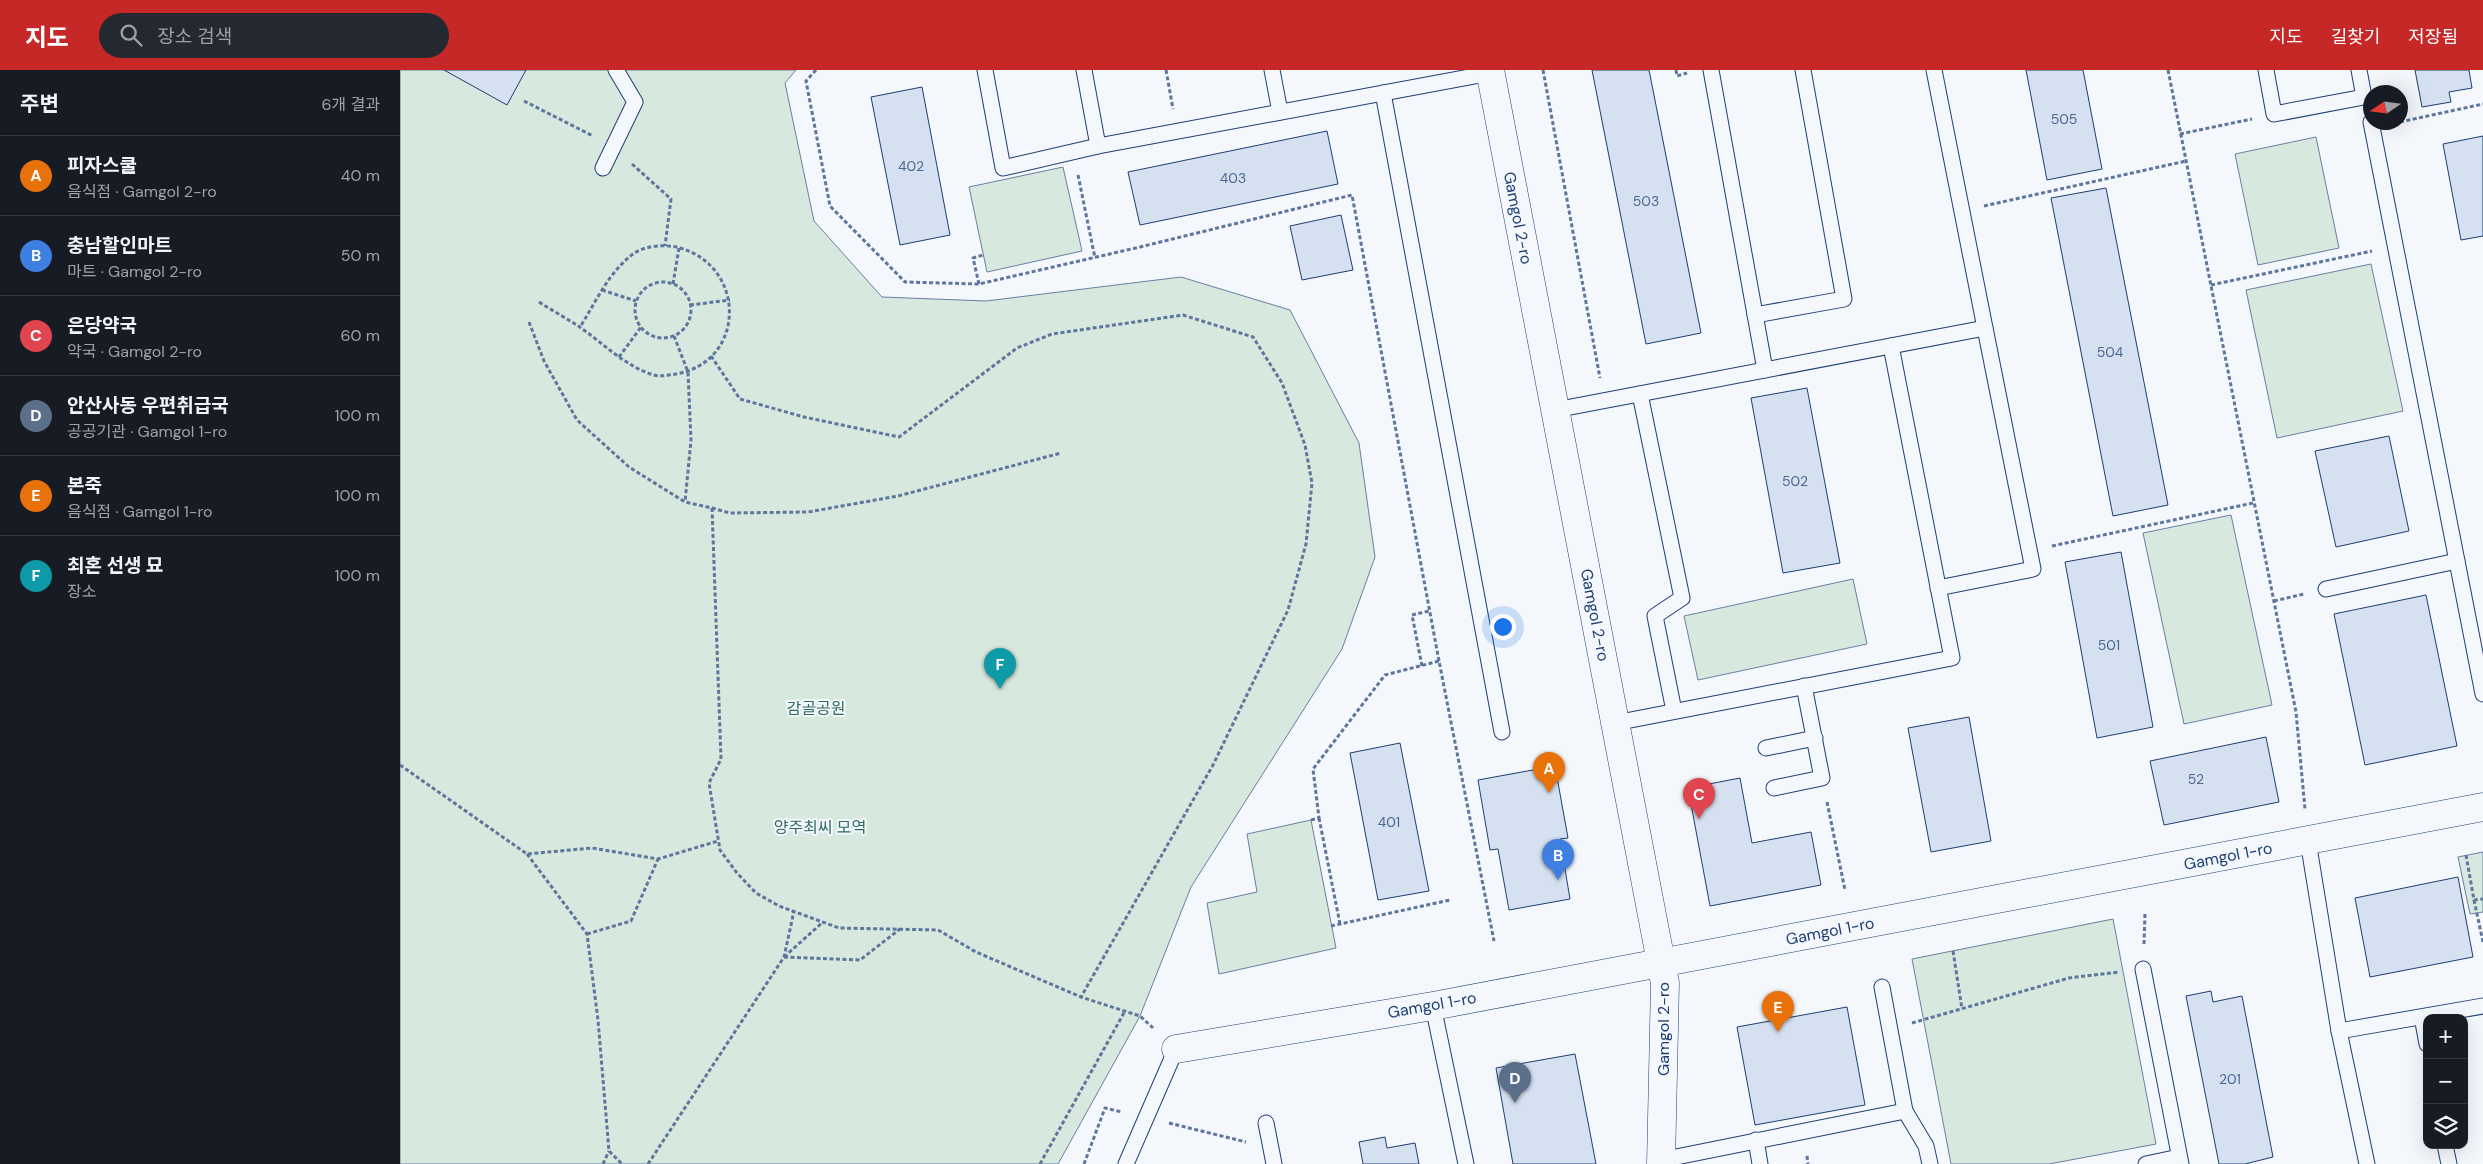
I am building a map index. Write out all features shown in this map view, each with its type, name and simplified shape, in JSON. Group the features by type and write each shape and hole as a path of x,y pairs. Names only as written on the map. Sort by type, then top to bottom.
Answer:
{"street":[{"name":"Gamgol 2-ro","path":"1490,71 1665,983 1661,1162"},
{"name":"Gamgol 1-ro","path":"1176,1049 1433,1006 2483,807"}],"lane":[{"path":"603,168 635,102 616,70"},
{"path":"985,70 1004,168 1098,146 1383,93 1490,71"},
{"path":"1084,70 1098,146"},
{"path":"1272,70 1280,112"},
{"path":"1710,70 1765,370"},
{"path":"1755,315 1844,299 1803,70"},
{"path":"1934,70 2033,569 1938,588"},
{"path":"2266,70 2274,114 2363,97"},
{"path":"2359,70 2363,92"},
{"path":"1383,93 1502,732"},
{"path":"2372,130 2483,694"},
{"path":"1555,410 1985,328"},
{"path":"1615,723 1952,658 1891,346"},
{"path":"1640,394 1682,598 1655,616 1674,711"},
{"path":"2326,589 2457,561"},
{"path":"1774,788 1822,778 1804,686"},
{"path":"1766,748 1815,738"},
{"path":"2308,841 2339,1031 2367,1164"},
{"path":"2143,969 2180,1160 2146,1164"},
{"path":"1882,987 1905,1111 1926,1146 1930,1164"},
{"path":"1433,1006 1466,1164"},
{"path":"2339,1031 2483,1006"},
{"path":"2422,1017 2423,1022"},
{"path":"1126,1164 1176,1049"},
{"path":"1661,1162 1756,1140 1905,1111"},
{"path":"1266,1123 1274,1164"},
{"path":"1756,1140 1760,1164"},
{"path":"2446,1149 2449,1164"}],"path":[{"path":"816,70 806,81 830,206 905,282 979,284 1095,258 1352,195 1429,611 1494,941"},
{"path":"1166,70 1178,132"},
{"path":"1543,70 1604,401"},
{"path":"2168,70 2296,712 2308,841"},
{"path":"524,101 614,147 671,199 665,246"},
{"path":"2408,120 2483,104"},
{"path":"2180,134 2274,114"},
{"path":"1073,152 1095,258"},
{"path":"1961,211 2186,161"},
{"path":"539,302 580,327 630,364 654,375 688,372 707,361 721,343 729,322 730,300 722,278 709,262 692,251 665,246 652,246 634,254 605,283 580,327"},
{"path":"2211,285 2394,246"},
{"path":"673,284 679,248"},
{"path":"979,284 973,258 984,255"},
{"path":"656,283 673,284 687,296 690,305 688,323 674,336 656,337 648,334 636,319 636,301 647,287 656,283"},
{"path":"602,290 636,301"},
{"path":"690,305 730,300"},
{"path":"711,356 740,399 804,417 899,437 1017,348 1052,334 1111,324 1183,315 1253,337 1282,383 1305,445 1312,483 1306,544 1288,610 1213,765 1081,997"},
{"path":"529,322 544,361 577,420 629,467 685,502 730,513 808,512 898,496 1061,453"},
{"path":"620,357 641,327"},
{"path":"674,336 688,372 691,440 685,502"},
{"path":"2029,551 2253,503"},
{"path":"712,508 721,759 709,783 720,850 737,873 756,892 779,906 839,928 938,930 976,952 1081,997 1140,1016 1176,1049"},
{"path":"2274,601 2326,589"},
{"path":"1422,666 1412,615 1429,611"},
{"path":"1340,924 1320,818 1313,769 1385,675 1439,661"},
{"path":"400,765 527,854 587,934 598,1020 609,1151 603,1164"},
{"path":"1822,778 1845,890"},
{"path":"1312,820 1320,818"},
{"path":"527,854 592,848 658,859 718,841"},
{"path":"2466,855 2483,942"},
{"path":"587,934 631,921 658,859"},
{"path":"2474,900 2483,899"},
{"path":"1331,926 1450,900"},
{"path":"784,958 794,912"},
{"path":"1890,1030 2069,978 2143,969 2145,914"},
{"path":"648,1164 784,958 822,922"},
{"path":"784,958 860,960 900,929"},
{"path":"1953,951 1962,1009"},
{"path":"1040,1164 1125,1011"},
{"path":"1084,1164 1106,1108 1270,1148"},
{"path":"609,1151 622,1164"}],"green space":[{"name":"감골공원","path":"400,70 796,70 785,83 814,221 882,297 986,301 1181,277 1290,310 1359,443 1375,557 1342,649 1191,887 1140,1016 1058,1164 400,1164"},
{"path":"2316,137 2339,248 2258,265 2235,154"},
{"path":"1063,167 1082,251 987,272 969,187"},
{"path":"2371,264 2403,411 2277,438 2246,290"},
{"path":"2231,515 2272,705 2184,724 2143,533"},
{"path":"1853,579 1867,644 1698,680 1684,616"},
{"path":"1311,820 1336,948 1219,974 1207,903 1257,892 1247,834"},
{"path":"2483,852 2483,912 2470,914 2458,857"},
{"path":"2113,919 2156,1144 2049,1164 1951,1164 1912,959"}],"building":[{"path":"444,70 526,70 507,105"},
{"path":"1592,70 1649,70 1701,333 1646,344"},
{"path":"2026,70 2083,70 2102,169 2047,180"},
{"path":"2415,70 2469,70 2472,88 2449,92 2451,102 2422,107"},
{"path":"922,87 950,235 900,245 871,97"},
{"path":"1327,131 1338,184 1140,225 1128,172"},
{"path":"2483,136 2483,236 2461,240 2443,144"},
{"path":"2106,188 2168,505 2113,516 2051,198"},
{"path":"1341,215 1353,270 1302,280 1290,226"},
{"path":"1807,388 1840,563 1783,573 1751,398"},
{"path":"2389,436 2409,531 2336,547 2315,451"},
{"path":"2121,552 2153,727 2097,738 2065,562"},
{"path":"2426,595 2457,746 2365,765 2334,614"},
{"path":"1969,717 1991,841 1931,852 1908,728"},
{"path":"2266,737 2279,802 2164,825 2150,761"},
{"path":"1400,743 1429,891 1378,900 1350,753"},
{"path":"1555,766 1568,838 1560,839 1570,899 1509,910 1498,849 1490,850 1478,780"},
{"path":"1740,778 1752,843 1811,832 1821,885 1710,906 1688,788"},
{"path":"2458,877 2473,957 2370,977 2355,898"},
{"path":"2211,991 2213,1002 2242,996 2273,1157 2245,1164 2219,1164 2186,996"},
{"path":"1847,1007 1865,1105 1755,1125 1737,1027"},
{"path":"1575,1054 1596,1164 1513,1164 1496,1068"},
{"path":"1385,1137 1387,1148 1415,1143 1419,1164 1363,1164 1359,1142"}],"place":[{"name":"최혼 선생 묘","path":"1000,689"},
{"name":"피자스쿨","path":"1549,793"},
{"name":"은당약국","path":"1699,819"},
{"name":"충남할인마트","path":"1558,880"},
{"name":"본죽","path":"1778,1032"},
{"name":"안산사동 우편취급국","path":"1515,1103"}],"park label":[{"name":"양주최씨 모역","path":"820,827"}]}
